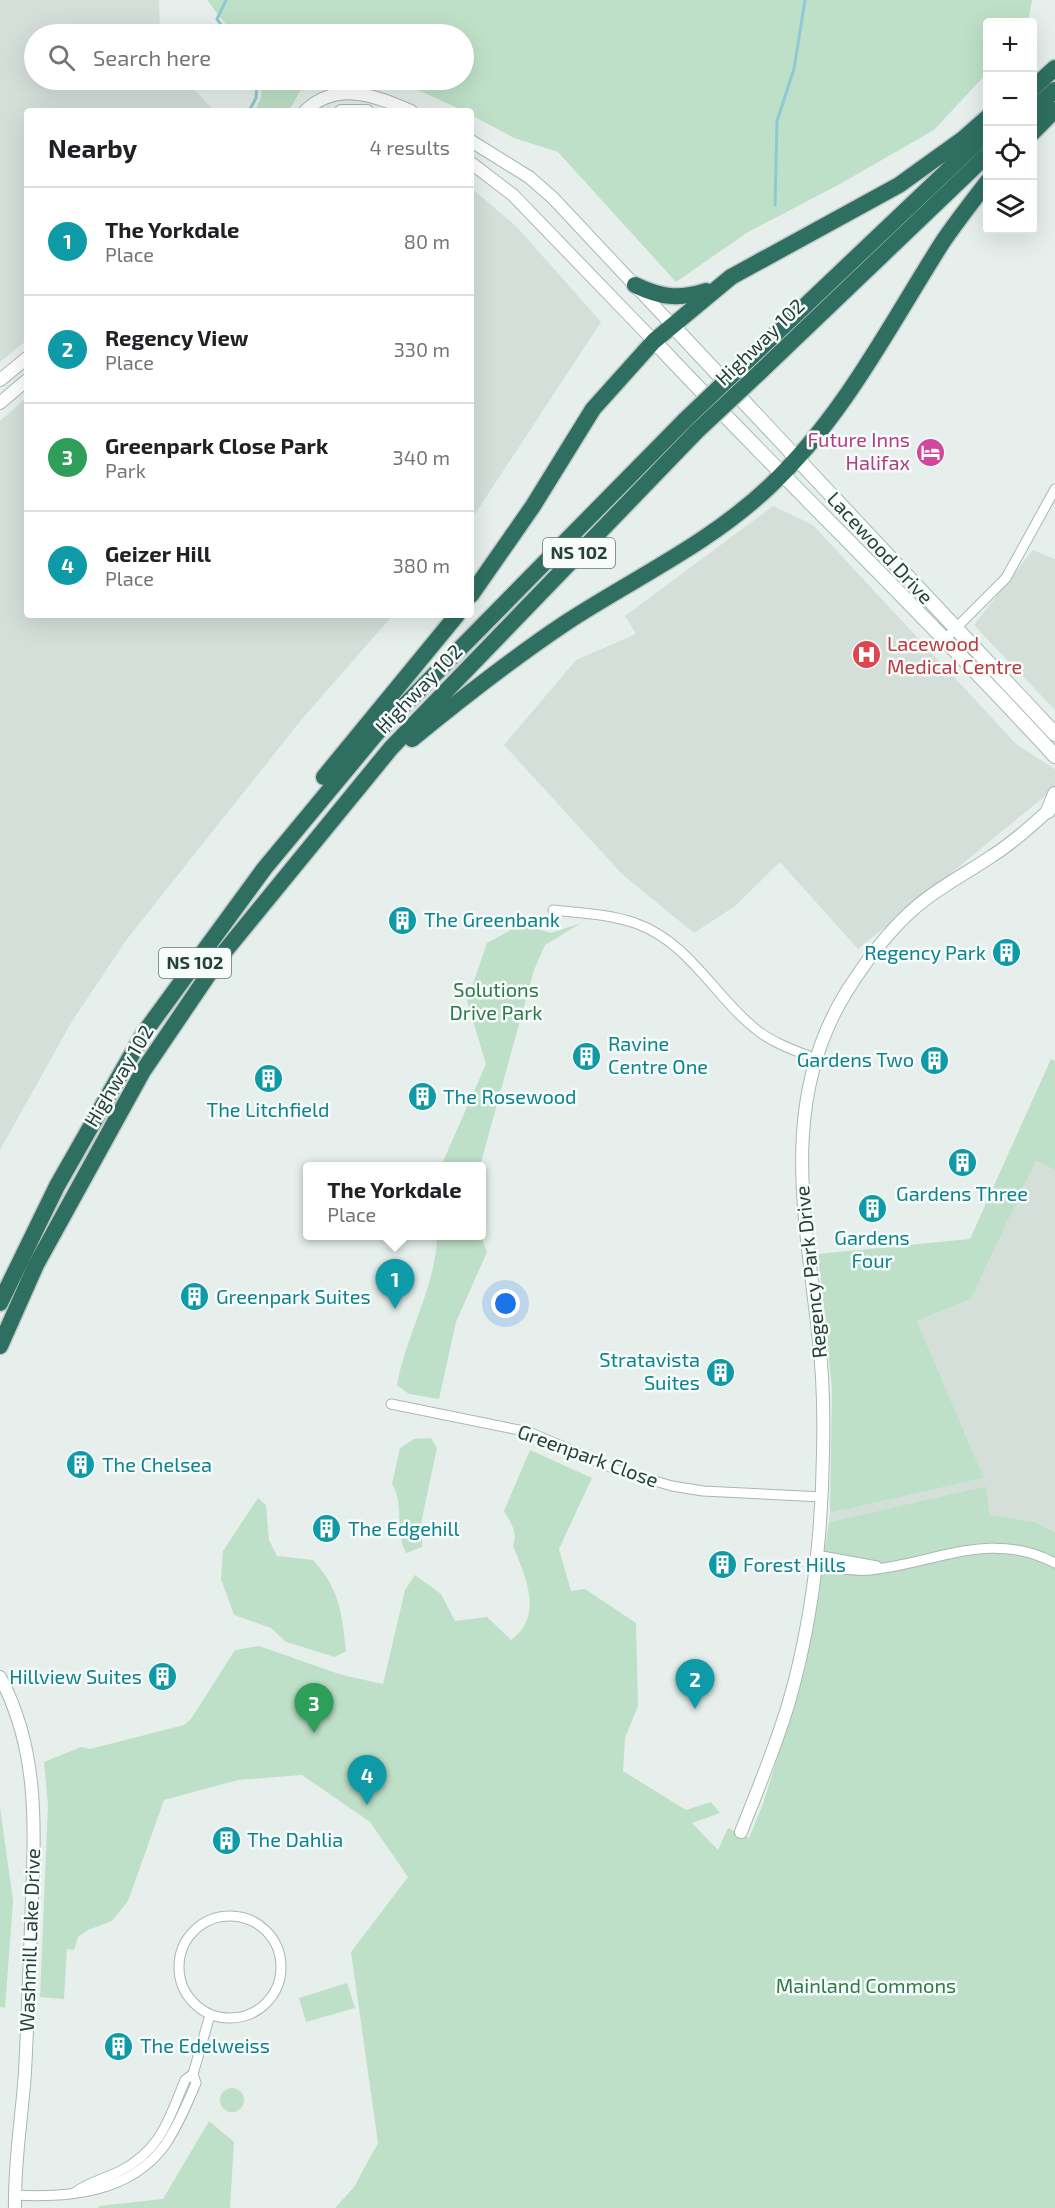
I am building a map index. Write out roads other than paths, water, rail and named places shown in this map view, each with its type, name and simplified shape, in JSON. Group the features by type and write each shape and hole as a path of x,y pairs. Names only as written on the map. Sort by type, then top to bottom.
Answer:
{"highway":[{"path":"1036,72 1055,57"},
{"path":"1037,84 1055,68"},
{"path":"1037,106 1055,90"},
{"path":"1037,128 1055,110"},
{"path":"474,591 533,506 593,409 654,341 730,277 899,185 963,139 983,121"},
{"name":"Highway 102","path":"753,367 983,136"},
{"name":"Highway 102","path":"0,1303 57,1186 144,1033 264,869 376,734 691,425 983,158"},
{"path":"221,956 363,788 405,744 480,683 568,621 707,538 736,516 797,459 830,421 869,364 943,242 983,187"},
{"path":"635,285 657,295 669,297 687,297 715,288"},
{"name":"Highway 102","path":"0,1346 36,1265 143,1071 221,956 391,747 691,425"},
{"path":"144,1033 269,846 455,618"}],"main road":[{"name":"Lacewood Drive","path":"672,325 955,630 1055,734"},
{"name":"Lacewood Drive","path":"654,341 1050,751 1055,766"},
{"path":"1053,808 1055,794"}],"street":[{"path":"309,108 318,100 333,94 362,93 403,108"},
{"name":"Lacewood Drive","path":"474,143 529,177 554,198 672,325"},
{"name":"Lacewood Drive","path":"474,165 513,195 654,341"},
{"path":"0,380 24,360"},
{"path":"0,403 24,383"},
{"path":"944,640 1006,578 1055,489"},
{"name":"Regency Park Drive","path":"741,1832 789,1702 806,1625 816,1560 822,1497 822,1383 801,1177 804,1111 816,1059 845,995 874,951 894,928 915,908 994,855 1053,808"},
{"path":"554,910 603,916 635,924 663,938 693,960 759,1032 816,1059"},
{"name":"Greenpark Close","path":"391,1404 523,1430 617,1470 672,1486 703,1491 822,1497"},
{"path":"816,1560 885,1567 957,1550 981,1547 1011,1548 1055,1563"},
{"name":"Washmill Lake Drive","path":"0,1677 13,1703 25,1740 35,1803 25,2074 14,2202"},
{"path":"235,1916 251,1920 265,1930 275,1943 280,1959 280,1977 274,1993 263,2006 248,2015 231,2018 210,2014 188,1996 180,1981 178,1965 182,1948 196,1929 218,1917 235,1916"},
{"path":"14,2202 74,2193 85,2185 122,2170 159,2139 185,2080 193,2074 210,2014"}],"waterway":[{"path":"221,24 217,19 226,0"},
{"path":"775,205 777,121 794,69 805,0"},
{"path":"251,108 256,98 256,90"}],"place":[{"name":"Future Inns Halifax","path":"931,452"},
{"name":"Lacewood Medical Centre","path":"866,655"},
{"name":"The Greenbank","path":"403,920"},
{"name":"Regency Park","path":"1007,953"},
{"name":"Ravine Centre One","path":"587,1056"},
{"name":"Gardens Two","path":"935,1060"},
{"name":"The Litchfield","path":"268,1079"},
{"name":"The Rosewood","path":"422,1097"},
{"name":"Gardens Three","path":"962,1163"},
{"name":"Gardens Four","path":"872,1208"},
{"name":"Greenpark Suites","path":"195,1297"},
{"name":"The Yorkdale","path":"395,1309"},
{"name":"Stratavista Suites","path":"721,1372"},
{"name":"The Chelsea","path":"81,1465"},
{"name":"The Edgehill","path":"327,1529"},
{"name":"Forest Hills","path":"722,1565"},
{"name":"Hillview Suites","path":"163,1677"},
{"name":"Regency View","path":"695,1709"},
{"name":"Greenpark Close Park","path":"314,1733"},
{"name":"Geizer Hill","path":"367,1805"},
{"name":"The Dahlia","path":"226,1840"},
{"name":"The Edelweiss","path":"119,2046"}],"park label":[{"name":"Solutions Drive Park","path":"496,1002"},
{"name":"Mainland Commons","path":"866,1986"}]}
